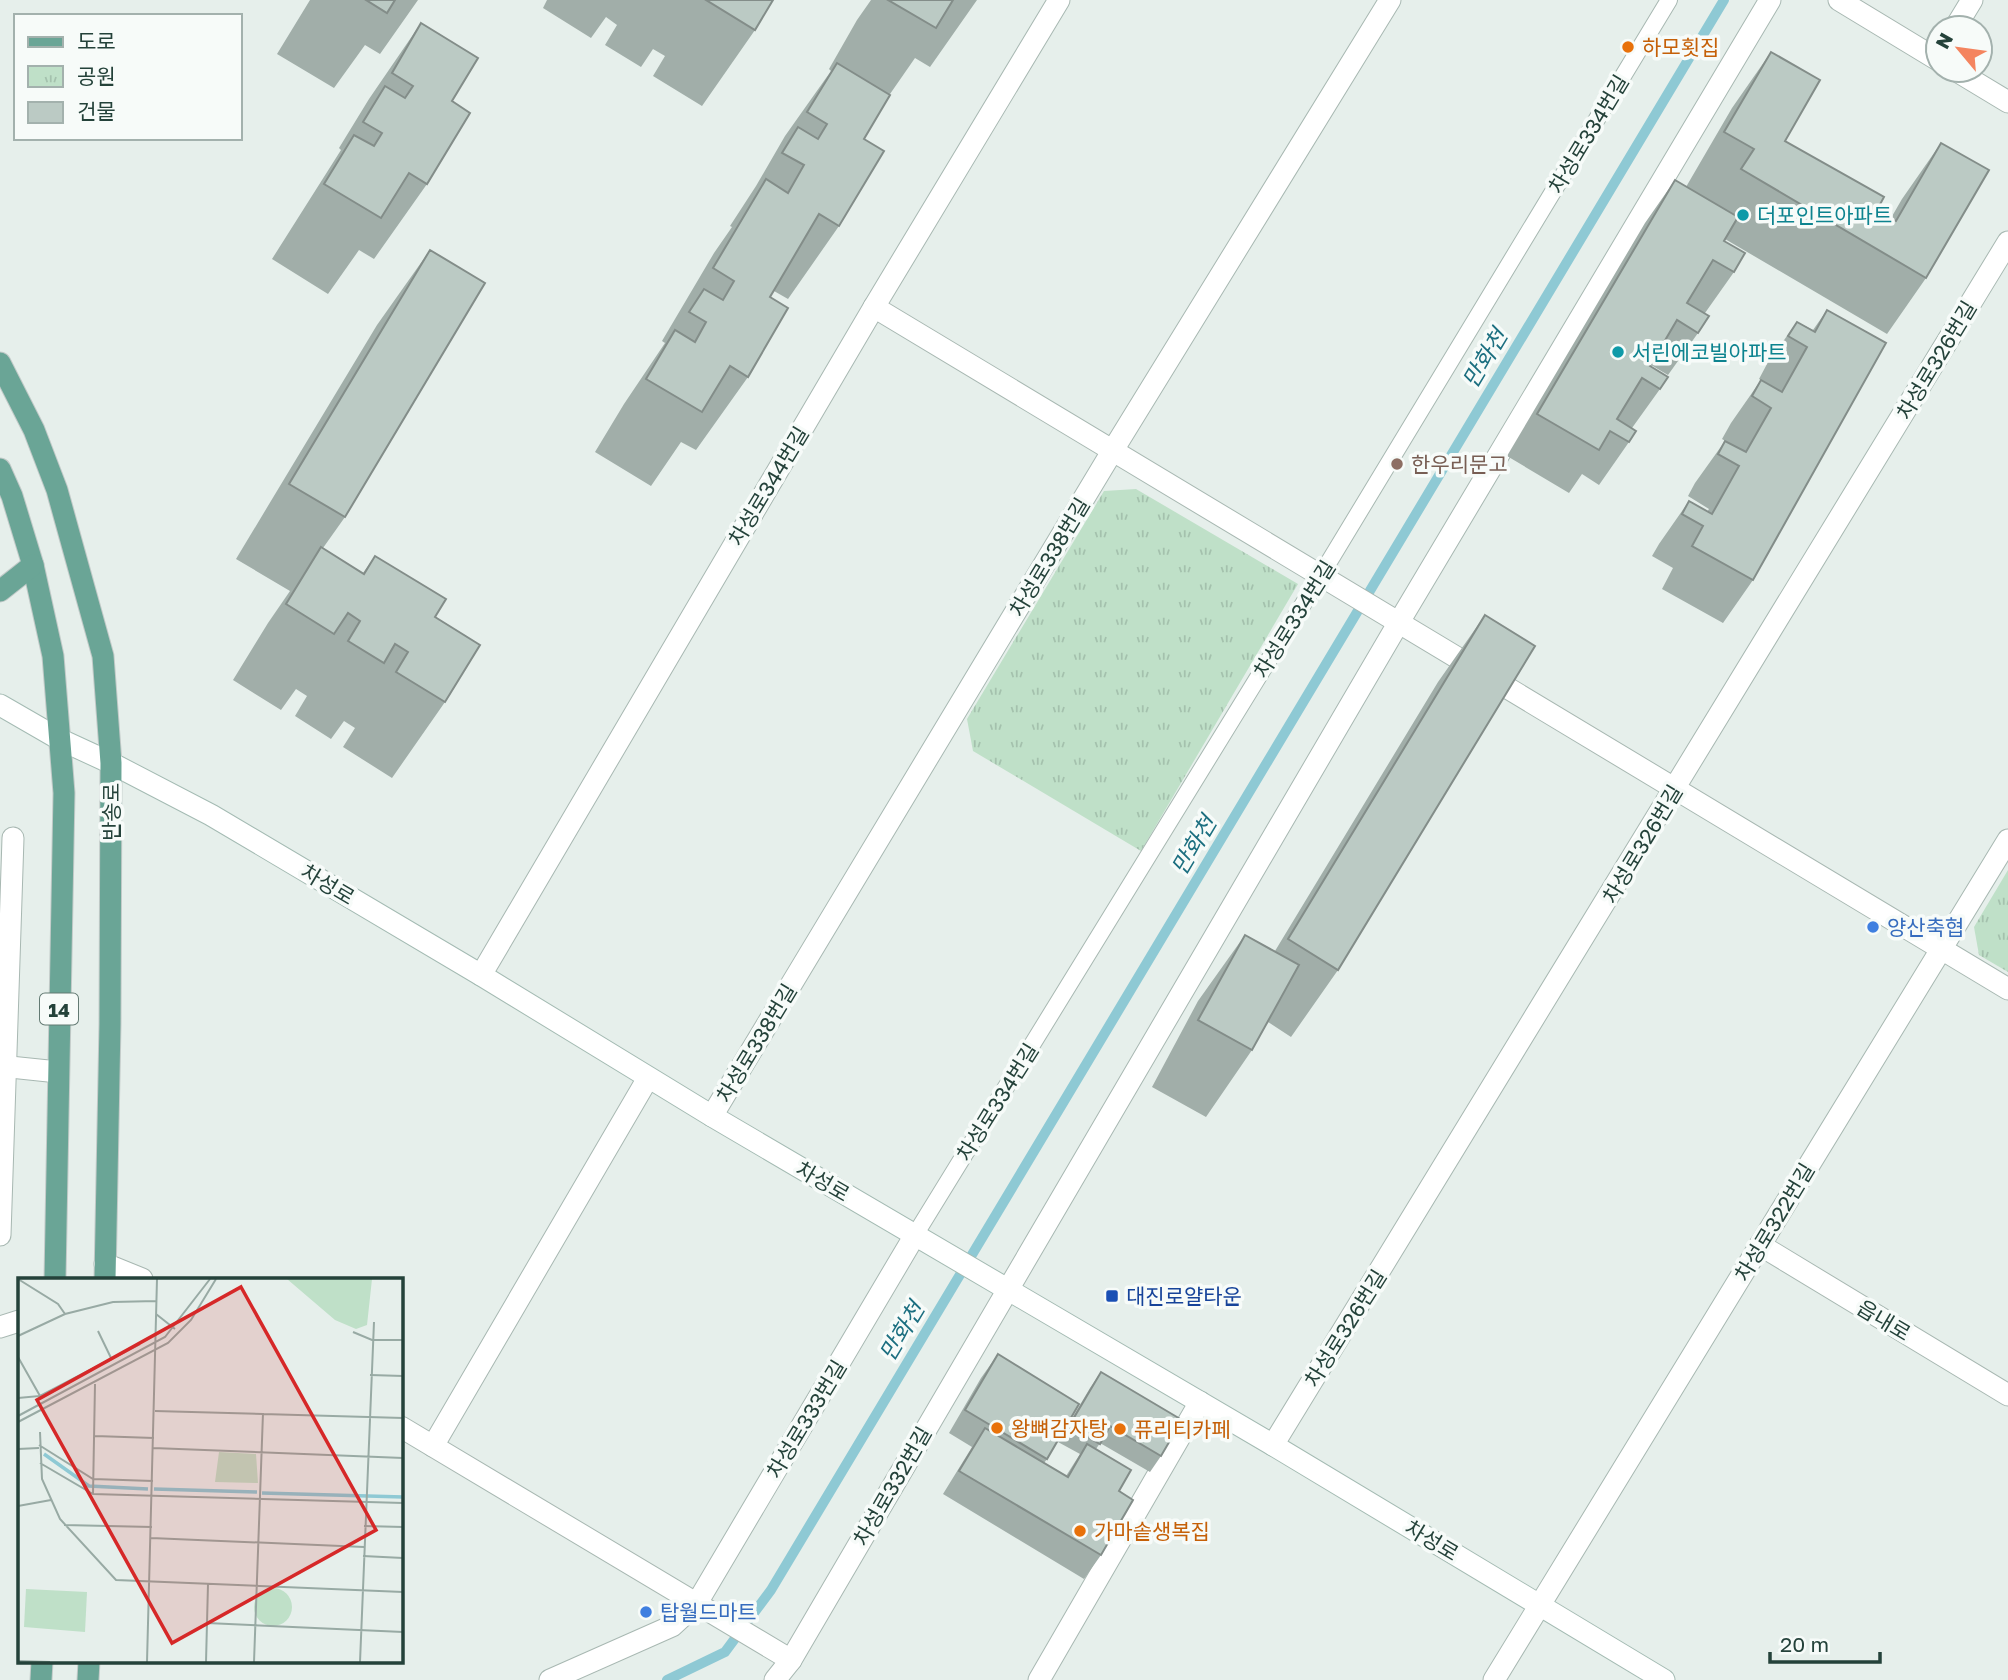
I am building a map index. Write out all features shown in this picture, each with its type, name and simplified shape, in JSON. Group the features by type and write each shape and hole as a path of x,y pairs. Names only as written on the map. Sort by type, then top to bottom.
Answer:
{"main road":[{"name":"반송로","path":"0,363 39,442 57,490 103,656 111,762 105,1272"},
{"name":"14","path":"0,469 12,496 33,565 53,656 64,793 55,1278"},
{"path":"0,591 33,565"},
{"path":"41,1680 42,1662"},
{"path":"88,1680 89,1662"}],"street":[{"name":"차성로344번길","path":"481,975 874,307 1059,0"},
{"name":"차성로338번길","path":"712,1116 1113,450 1390,0"},
{"name":"차성로332번길","path":"775,1680 791,1660 997,1285 1390,617 1770,0"},
{"path":"1839,0 1924,50"},
{"path":"1978,84 2008,102"},
{"name":"차성로326번길","path":"1273,1445 2008,242"},
{"path":"874,307 2008,989"},
{"name":"차성로","path":"0,705 59,739 111,762 211,815 481,975 648,1078 1273,1445 1664,1680"},
{"path":"0,1235 3,1066 13,838"},
{"name":"차성로322번길","path":"1494,1680 2008,841"},
{"path":"3,1066 58,1072"},
{"path":"433,1446 648,1078"},
{"name":"차성로333번길","path":"550,1680 672,1626 697,1603 920,1239"},
{"name":"읍내로","path":"1760,1245 2006,1388"},
{"path":"105,1272 137,1278"},
{"path":"0,1327 18,1321"},
{"path":"1039,1680 1200,1402"},
{"path":"402,1428 791,1660"}],"lane":[{"name":"차성로334번길","path":"920,1239 1327,579 1669,0"}],"green space":[{"path":"1136,489 1298,584 1141,851 973,751 967,719 1104,491"},
{"path":"2008,870 2008,972 1979,955 1974,927"}],"building":[{"path":"366,0 395,0 387,13"},
{"path":"706,0 773,0 755,30"},
{"path":"888,0 953,0 936,28"},
{"path":"421,23 478,58 452,101 470,113 427,184 409,173 381,218 324,184 354,135 374,146 382,133 363,122 385,86 405,98 413,86 392,73"},
{"path":"1771,52 1820,80 1785,141 1884,197 1877,210 1896,221 1941,143 1989,170 1926,278 1741,169 1754,149 1724,132"},
{"path":"837,63 890,95 864,139 884,151 839,226 819,214 770,297 788,308 748,377 730,366 702,412 646,379 675,330 695,342 706,322 689,312 704,289 723,300 734,281 713,268 766,179 788,193 804,165 782,153 798,127 818,139 827,124 807,112"},
{"name":"서린에코빌아파트","path":"1675,180 1738,217 1724,241 1745,253 1734,272 1713,260 1687,303 1709,316 1698,333 1677,320 1650,366 1668,377 1660,389 1642,378 1617,419 1636,431 1629,442 1610,431 1599,450 1537,414"},
{"path":"430,250 485,283 345,517 289,484"},
{"name":"서린에코빌아파트","path":"1827,310 1886,343 1753,580 1692,546 1703,526 1682,514 1689,501 1712,514 1739,466 1718,454 1725,441 1746,452 1771,408 1752,396 1761,380 1782,392 1807,347 1788,336 1797,322 1815,332"},
{"path":"321,547 364,574 375,556 446,599 435,617 480,645 445,702 396,672 408,652 395,644 384,663 348,641 360,621 348,613 334,634 286,604"},
{"path":"1485,615 1535,646 1338,970 1288,939"},
{"path":"1245,935 1299,965 1252,1050 1198,1020"},
{"path":"998,1354 1079,1404 1047,1459 965,1410"},
{"path":"1101,1372 1182,1420 1161,1456 1110,1426 1100,1444 1069,1426"},
{"path":"985,1428 1068,1477 1087,1444 1131,1470 1119,1491 1133,1500 1101,1555 959,1471"}],"waterway":[{"name":"만화천","path":"667,1680 725,1652 771,1590 1724,0"}],"place":[{"name":"하모횟집","path":"1628,47"},
{"name":"더포인트아파트","path":"1743,215"},
{"name":"서린에코빌아파트","path":"1618,352"},
{"name":"한우리문고","path":"1397,464"},
{"name":"양산축협","path":"1873,927"},
{"name":"대진로얄타운","path":"1112,1296"},
{"name":"왕뼈감자탕","path":"997,1428"},
{"name":"퓨리티카페","path":"1120,1429"},
{"name":"가마솥생복집","path":"1080,1531"},
{"name":"탑월드마트","path":"646,1612"}]}
